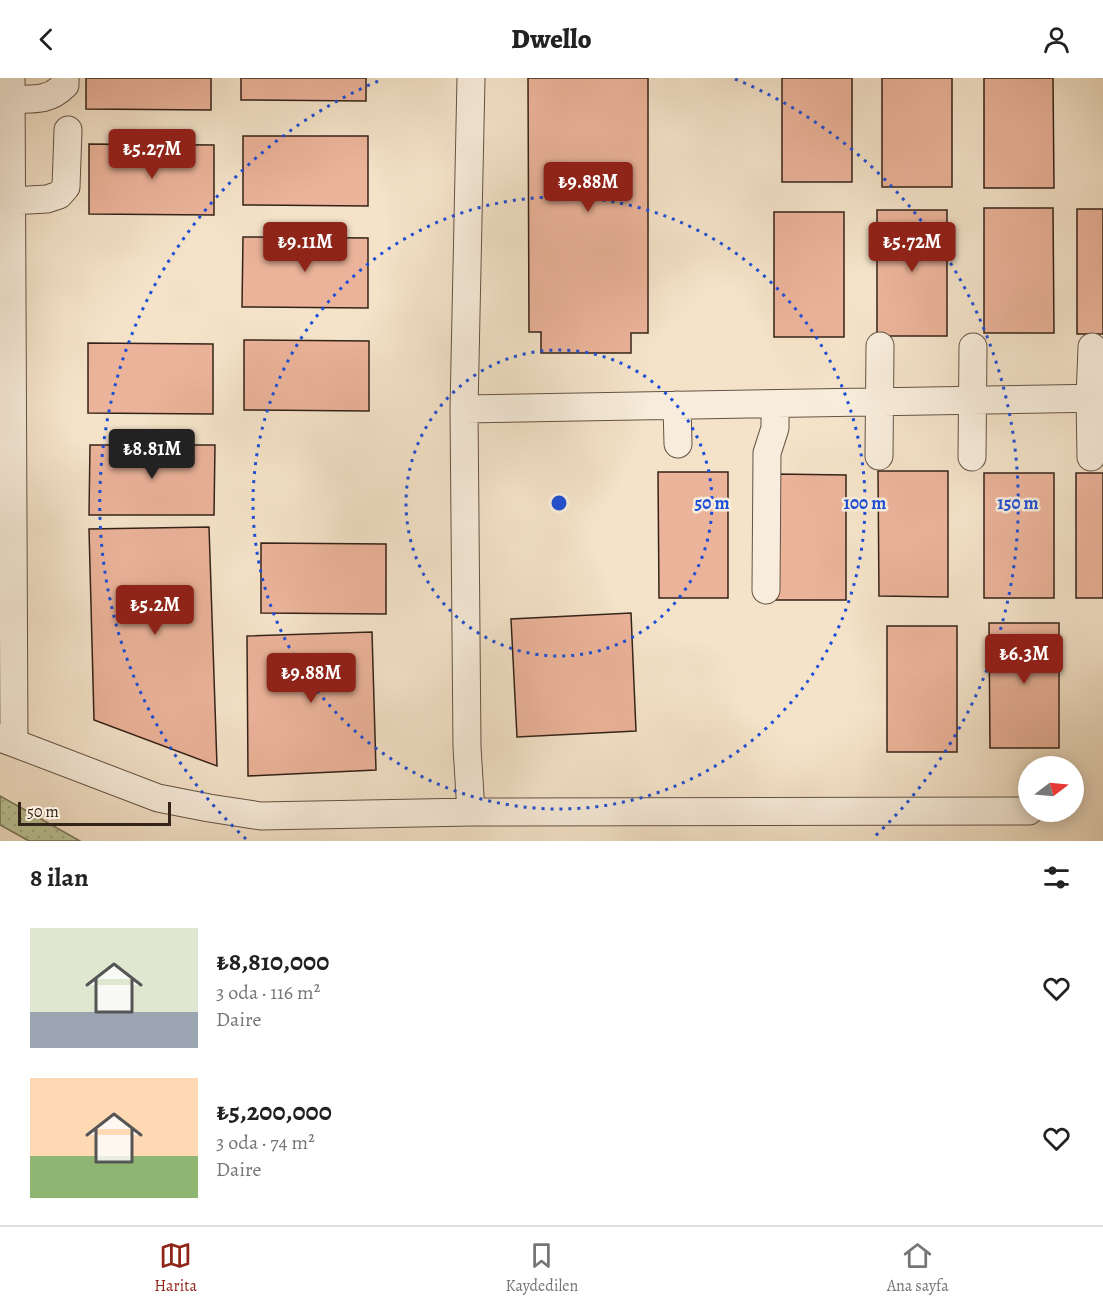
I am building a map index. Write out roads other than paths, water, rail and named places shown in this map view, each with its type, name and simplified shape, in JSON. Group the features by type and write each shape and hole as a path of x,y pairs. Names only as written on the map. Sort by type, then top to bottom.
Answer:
{"street":[{"path":"65,78 64,85 56,94 39,100 11,89 7,740 158,798 261,816 471,812 1018,811"},
{"path":"471,78 464,409 467,747 471,812"},
{"path":"11,201 47,199 59,195 66,187 68,130"},
{"path":"879,456 880,346"},
{"path":"972,457 974,347"},
{"path":"1091,457 1096,398 1092,347"},
{"path":"464,409 1096,398"},
{"path":"766,590 767,453 775,428 775,404"},
{"path":"677,405 678,444"}]}
